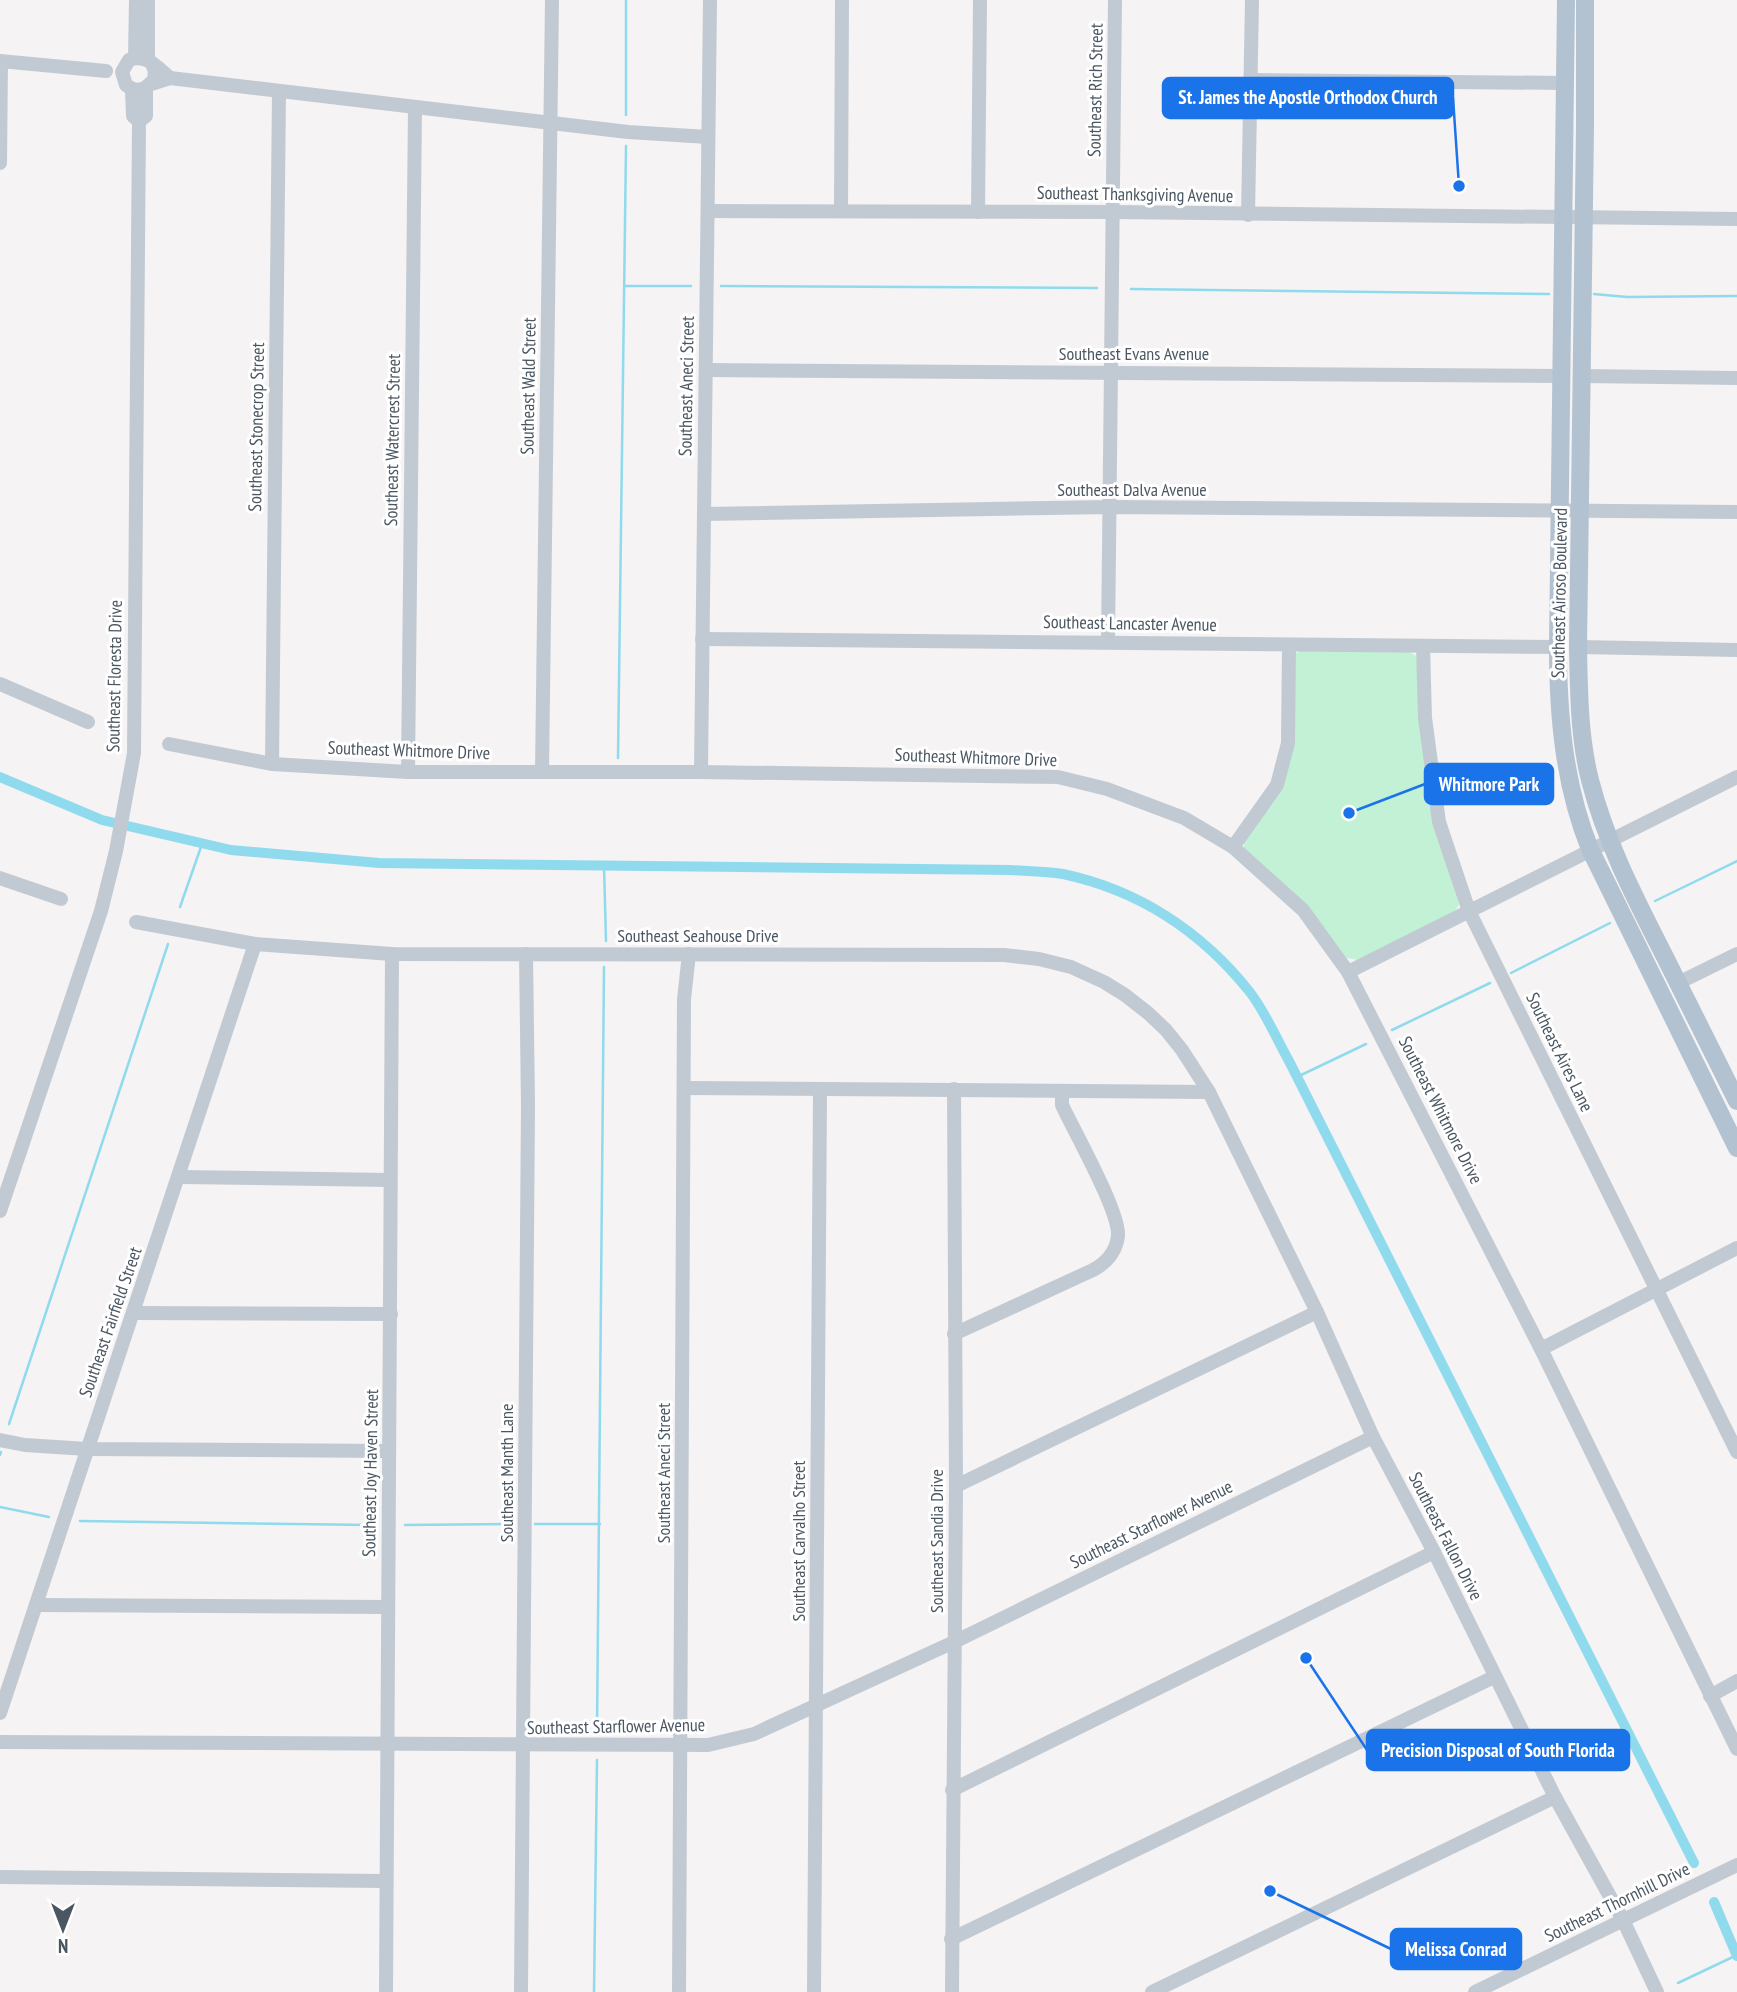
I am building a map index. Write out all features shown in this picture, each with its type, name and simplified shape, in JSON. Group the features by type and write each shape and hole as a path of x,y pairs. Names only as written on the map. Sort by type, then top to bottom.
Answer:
{"main road":[{"name":"Southeast Airoso Boulevard","path":"1566,0 1558,647 1558,699 1565,752 1578,815 1631,891 1737,1101"},
{"name":"Southeast Airoso Boulevard","path":"1585,0 1578,647 1579,709 1583,740 1598,846 1690,1052 1737,1148"},
{"path":"1690,1052 1708,1042"}],"street":[{"path":"136,0 140,61"},
{"path":"140,61 148,0"},
{"name":"Southeast Wald Street","path":"542,772 552,0"},
{"name":"Southeast Aneci Street","path":"701,772 710,0"},
{"path":"841,211 842,0"},
{"path":"978,212 980,0"},
{"name":"Southeast Rich Street","path":"1108,642 1115,0"},
{"path":"1248,215 1252,0"},
{"path":"0,163 0,61 106,71 138,86 170,78 628,132 708,137"},
{"path":"138,86 155,71 140,61"},
{"path":"138,86 121,72 140,61"},
{"path":"106,71 140,61 170,78"},
{"path":"1252,80 1565,83"},
{"name":"Southeast Floresta Drive","path":"0,1211 101,911 116,851 134,753 139,121 146,116 138,86"},
{"name":"Southeast Stonecrop Street","path":"272,764 278,91"},
{"name":"Southeast Watercrest Street","path":"408,772 415,107"},
{"name":"Southeast Thanksgiving Avenue","path":"708,211 1112,212 1737,219"},
{"name":"Southeast Evans Avenue","path":"706,370 1562,376"},
{"path":"1581,376 1737,378"},
{"name":"Southeast Dalva Avenue","path":"704,514 1110,507 1737,512"},
{"name":"Southeast Lancaster Avenue","path":"702,639 1558,647"},
{"path":"1233,847 1277,785 1288,743 1289,646"},
{"name":"Southeast Aires Lane","path":"1423,646 1425,718 1439,822 1469,911 1737,1452"},
{"path":"1578,647 1737,650"},
{"path":"0,684 88,722"},
{"name":"Southeast Whitmore Drive","path":"169,744 272,764 408,772 701,772 1058,777 1107,789 1184,818 1233,847 1303,910 1348,972 1541,1349 1737,1749"},
{"path":"1348,972 1737,777"},
{"path":"0,878 61,899"},
{"name":"Southeast Seahouse Drive","path":"136,922 255,944 392,954 1004,955 1040,959 1071,967 1125,995 1157,1022 1182,1050 1209,1092"},
{"name":"Southeast Fairfield Street","path":"0,1713 255,944"},
{"name":"Southeast Joy Haven Street","path":"386,1992 392,954"},
{"name":"Southeast Manth Lane","path":"521,1992 528,1107 526,954"},
{"name":"Southeast Aneci Street","path":"679,1992 684,999 689,954"},
{"path":"1678,983 1737,954"},
{"path":"685,1088 820,1091 954,1089 1062,1093 1209,1092"},
{"name":"Southeast Sandia Drive","path":"952,1992 956,1486 954,1089"},
{"name":"Southeast Carvalho Street","path":"814,1992 820,1091"},
{"name":"Southeast Fallon Drive","path":"1209,1092 1317,1312 1373,1437 1434,1552 1555,1797 1623,1920 1657,1992"},
{"path":"954,1334 1100,1266 1111,1254 1118,1237 1115,1215 1062,1105 1062,1093"},
{"path":"179,1177 390,1180"},
{"path":"1541,1349 1737,1248"},
{"path":"956,1486 1317,1312"},
{"path":"134,1314 391,1314"},
{"name":"Southeast Starflower Avenue","path":"0,1742 681,1747 708,1745 754,1734 954,1643 1373,1437"},
{"path":"0,1440 87,1449 389,1451"},
{"path":"952,1790 1434,1552"},
{"path":"36,1605 388,1607"},
{"path":"951,1939 1494,1677"},
{"path":"1710,1696 1737,1681"},
{"path":"1152,1992 1555,1797"},
{"name":"Southeast Thornhill Drive","path":"1475,1992 1737,1865"},
{"path":"0,1877 386,1881"}],"green space":[{"path":"1304,649 1406,650 1415,655 1418,662 1459,905 1453,914 1360,960 1346,958 1244,849 1244,841 1274,801 1293,659 1296,653"}],"waterway":[{"path":"626,0 626,115"},
{"path":"618,758 626,146"},
{"path":"625,286 691,286"},
{"path":"721,286 1097,288"},
{"path":"1131,289 1549,294"},
{"path":"1594,294 1627,297 1737,296"},
{"path":"0,777 102,820 231,850 379,863 1043,872 1091,881 1142,902 1166,916 1189,932 1230,969 1255,999 1265,1016 1694,1863"},
{"path":"180,907 202,844"},
{"path":"1655,901 1737,861"},
{"path":"604,866 606,941"},
{"path":"1511,973 1610,923"},
{"path":"9,1424 168,944"},
{"path":"597,1729 604,967"},
{"path":"1392,1030 1490,983"},
{"path":"1297,1077 1366,1044"},
{"path":"0,1507 49,1517"},
{"path":"80,1521 371,1525"},
{"path":"405,1525 511,1524"},
{"path":"535,1524 600,1524"},
{"path":"594,1992 597,1760"},
{"path":"1714,1902 1737,1956"},
{"path":"1678,1983 1737,1955"}],"place":[{"name":"St. James the Apostle Orthodox Church","path":"1459,186"},
{"name":"Whitmore Park","path":"1349,813"},
{"name":"Precision Disposal of South Florida","path":"1306,1658"},
{"name":"Melissa Conrad","path":"1270,1891"}]}
